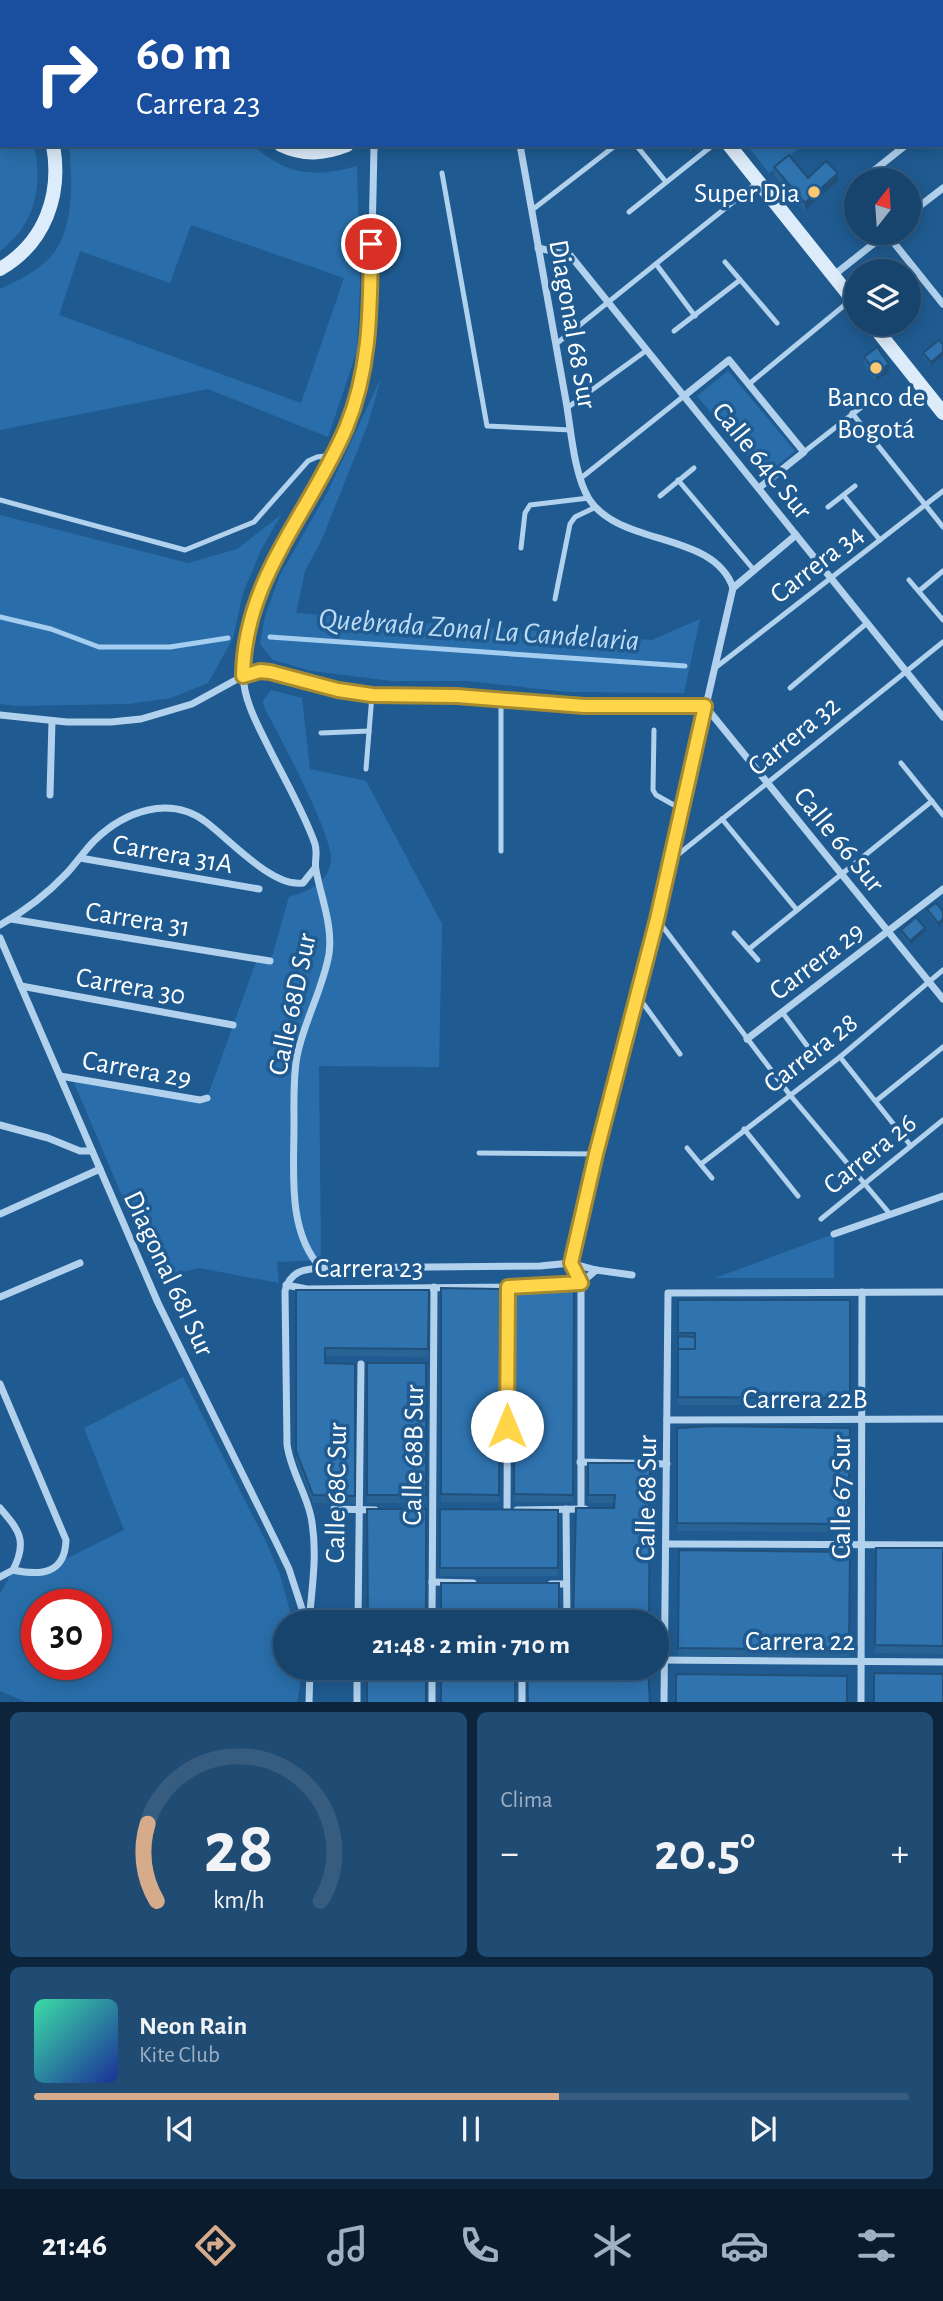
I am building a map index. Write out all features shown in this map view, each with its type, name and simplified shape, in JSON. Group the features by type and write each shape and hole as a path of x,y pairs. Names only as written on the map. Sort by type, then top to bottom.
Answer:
{"street":[{"path":"0,269 15,259 38,235 48,214 54,188 52,147"},
{"path":"285,147 309,154 340,147"},
{"path":"243,676 248,632 268,570 333,455 354,406 365,368 374,147"},
{"name":"Diagonal 68 Sur","path":"520,147 581,478 596,507"},
{"path":"731,147 844,289"},
{"path":"892,147 896,153"},
{"path":"877,168 904,147"},
{"path":"921,205 943,188"},
{"path":"833,275 871,245"},
{"path":"896,245 943,303"},
{"name":"Calle 64C Sur","path":"538,247 570,255 943,717"},
{"path":"882,336 943,413"},
{"path":"684,396 729,360 749,384 804,452 759,488"},
{"path":"581,1509 581,1283 571,1263 596,1154 657,919 733,588 725,570 708,556 633,528 608,517 596,507"},
{"path":"733,588 796,535"},
{"path":"0,715 52,721 111,722 169,713 201,700 243,676 260,671 338,690 372,695 457,696 552,705 612,707 705,706"},
{"name":"Calle 68D Sur","path":"243,676 253,717 313,838 317,852 315,869 329,925 330,951 325,974 297,1056 295,1081 296,1211 312,1258 321,1268"},
{"name":"Calle 66 Sur","path":"705,706 943,999"},
{"path":"50,795 52,721"},
{"path":"0,925 48,891 105,832 126,818 145,810 166,808 197,816 252,860 288,883 303,883 315,869"},
{"name":"Carrera 31A","path":"80,858 259,890"},
{"name":"Carrera 29","path":"747,1040 943,888"},
{"name":"Carrera 31","path":"11,919 270,961"},
{"name":"Diagonal 68I Sur","path":"0,938 158,1303 283,1556 302,1610"},
{"name":"Carrera 30","path":"21,986 233,1025"},
{"name":"Carrera 29","path":"60,1076 200,1100 207,1098"},
{"path":"0,1125 48,1138 80,1151 92,1151"},
{"path":"0,1214 100,1169"},
{"path":"834,1234 943,1196"},
{"path":"0,1297 80,1263"},
{"name":"Carrera 23","path":"581,1283 508,1287 306,1289 286,1285 296,1272 321,1268 540,1266 571,1263 632,1275"},
{"path":"581,1283 596,1270"},
{"path":"286,1285 287,1444 291,1466 312,1518 315,1565 310,1610"},
{"name":"Calle 68B Sur","path":"432,1610 434,1287"},
{"path":"507,1510 508,1287"},
{"path":"862,1293 943,1292"},
{"name":"Calle 68 Sur","path":"663,1610 666,1544 668,1293 862,1293"},
{"name":"Calle 67 Sur","path":"861,1702 862,1293"},
{"path":"347,1363 373,1364"},
{"name":"Calle 68C Sur","path":"358,1610 361,1364"},
{"path":"421,1365 433,1366"},
{"path":"0,1384 66,1540 66,1553 54,1569 37,1573 13,1570 0,1577"},
{"name":"Carrera 22B","path":"667,1419 943,1419"},
{"path":"580,1462 667,1464"},
{"path":"0,1508 19,1533 20,1553 13,1570"},
{"path":"334,1509 384,1510"},
{"path":"566,1509 567,1610"},
{"path":"494,1510 594,1509"},
{"path":"420,1510 444,1510"},
{"path":"666,1544 943,1545"},
{"path":"432,1582 485,1583"},
{"path":"539,1584 566,1584"},
{"name":"Carrera 22","path":"669,1660 943,1662"},
{"path":"309,1702 310,1680"},
{"path":"357,1680 357,1702"},
{"path":"432,1680 432,1702"},
{"path":"522,1680 522,1702"},
{"name":"Calle 68 Sur","path":"662,1680 664,1702"}],"lane":[{"path":"532,210 613,147"},
{"path":"638,147 666,182"},
{"path":"629,212 710,147"},
{"path":"442,173 487,426 571,430"},
{"path":"556,344 758,181"},
{"path":"725,262 777,323"},
{"path":"656,264 695,316"},
{"path":"674,331 740,280"},
{"path":"749,384 844,309"},
{"path":"567,408 647,350"},
{"path":"581,478 684,396"},
{"path":"804,452 868,402"},
{"path":"852,414 943,527"},
{"path":"0,500 185,550 254,522 308,461 333,455"},
{"path":"660,496 694,468"},
{"path":"678,480 754,570"},
{"path":"828,507 856,486"},
{"name":"Carrera 34","path":"715,668 943,491"},
{"path":"844,496 880,540"},
{"path":"521,548 525,513 530,505 589,498"},
{"path":"555,599 570,524 575,517 596,507"},
{"path":"919,591 943,572"},
{"path":"909,580 943,620"},
{"path":"790,688 867,623"},
{"name":"Carrera 32","path":"669,861 943,642"},
{"path":"366,769 372,695"},
{"path":"501,700 501,851"},
{"path":"654,730 653,790 656,795 681,809"},
{"path":"321,733 369,732"},
{"path":"901,762 943,815"},
{"path":"749,949 932,801"},
{"path":"722,819 797,910"},
{"path":"657,919 790,1095 890,1214"},
{"path":"734,933 758,960"},
{"name":"Carrera 28","path":"701,1164 840,1057 943,970"},
{"path":"637,995 680,1054"},
{"path":"782,1012 814,1055"},
{"path":"876,1101 943,1047"},
{"path":"840,1057 911,1146"},
{"name":"Carrera 26","path":"821,1219 943,1120"},
{"path":"744,1129 799,1196"},
{"path":"687,1149 712,1178"},
{"path":"479,1153 596,1154"}],"shaded area":[{"path":"0,147 34,147 37,176 34,204 21,229 0,251"},
{"path":"69,147 255,147 277,163 302,171 328,172 357,166 360,283 357,351 328,437 208,389 0,430 0,289 42,265 55,251 68,219 71,182","holes":["191,225 344,278 301,403 59,315 80,251 170,283"]},
{"path":"749,147 801,147 769,173"},
{"path":"728,371 795,451 764,476 697,396"},
{"path":"381,378 368,424 322,539 305,571 296,613 652,640 700,619 684,693 567,692 467,681 392,681 312,671 273,660 260,644 265,616 280,575 328,491"},
{"path":"0,515 188,563 237,549 281,515 261,550 243,593 233,638 208,683 171,698 128,704 16,706 0,704"},
{"path":"271,690 302,698 310,769 366,781 442,924 439,1067 319,1066 321,1260 277,1262 279,1283 199,1268 157,1278 72,1078 207,1098 257,959 271,960 289,897 310,889 326,875 331,861 324,830 264,707 263,701"},
{"path":"834,1234 834,1278 715,1278"},
{"path":"183,1377 280,1575 290,1610 273,1610 273,1680 300,1680 297,1702 26,1702 0,1691 0,1594 13,1570 37,1573 124,1530 84,1428"}],"building":[{"path":"789,155 808,178 826,161 838,173 805,203 774,167"},
{"path":"939,340 943,345 943,352 931,362 923,353"},
{"path":"877,347 889,364 876,373 864,357"},
{"path":"936,903 943,911 943,919 938,923 927,909"},
{"path":"916,917 925,928 910,941 901,930"},
{"path":"441,1288 500,1289 499,1495 441,1494"},
{"path":"515,1289 574,1289 573,1495 514,1494"},
{"path":"296,1290 429,1290 428,1349 325,1348 325,1363 355,1364 355,1496 313,1495 296,1451"},
{"path":"678,1300 850,1300 850,1398 678,1397 678,1349 695,1349 695,1333 678,1333"},
{"path":"678,1336 695,1337 695,1349 678,1349"},
{"path":"367,1363 426,1363 426,1495 367,1495"},
{"path":"677,1428 850,1428 848,1524 677,1523"},
{"path":"588,1463 650,1463 649,1610 573,1610 576,1508 614,1508 615,1495 588,1495"},
{"path":"367,1509 426,1509 426,1610 368,1610"},
{"path":"440,1509 558,1510 558,1568 440,1568"},
{"path":"876,1548 943,1548 943,1646 875,1645"},
{"path":"679,1550 850,1552 849,1650 678,1648"},
{"path":"441,1583 559,1583 559,1610 441,1610"},
{"path":"874,1673 943,1674 943,1702 874,1702"},
{"path":"676,1674 847,1676 847,1702 676,1702"},
{"path":"367,1680 426,1680 426,1702 367,1702"},
{"path":"441,1680 515,1680 515,1702 441,1702"},
{"path":"527,1680 649,1680 650,1702 528,1702"}],"waterway":[{"name":"Quebrada Zonal La Candelaria","path":"0,617 51,629 99,647 170,647 228,638"},
{"name":"Quebrada Zonal La Candelaria","path":"270,637 685,666"}],"place":[{"name":"Super Dia","path":"814,192"},
{"name":"Banco de Bogotá","path":"876,368"}],"route":[{"path":"371,244 368,337 362,383 333,455 268,570 248,632 243,676 260,671 270,672 338,690 372,695 457,696 552,705 705,706 657,919 596,1154 571,1263 581,1283 508,1287 507,1426"}]}
